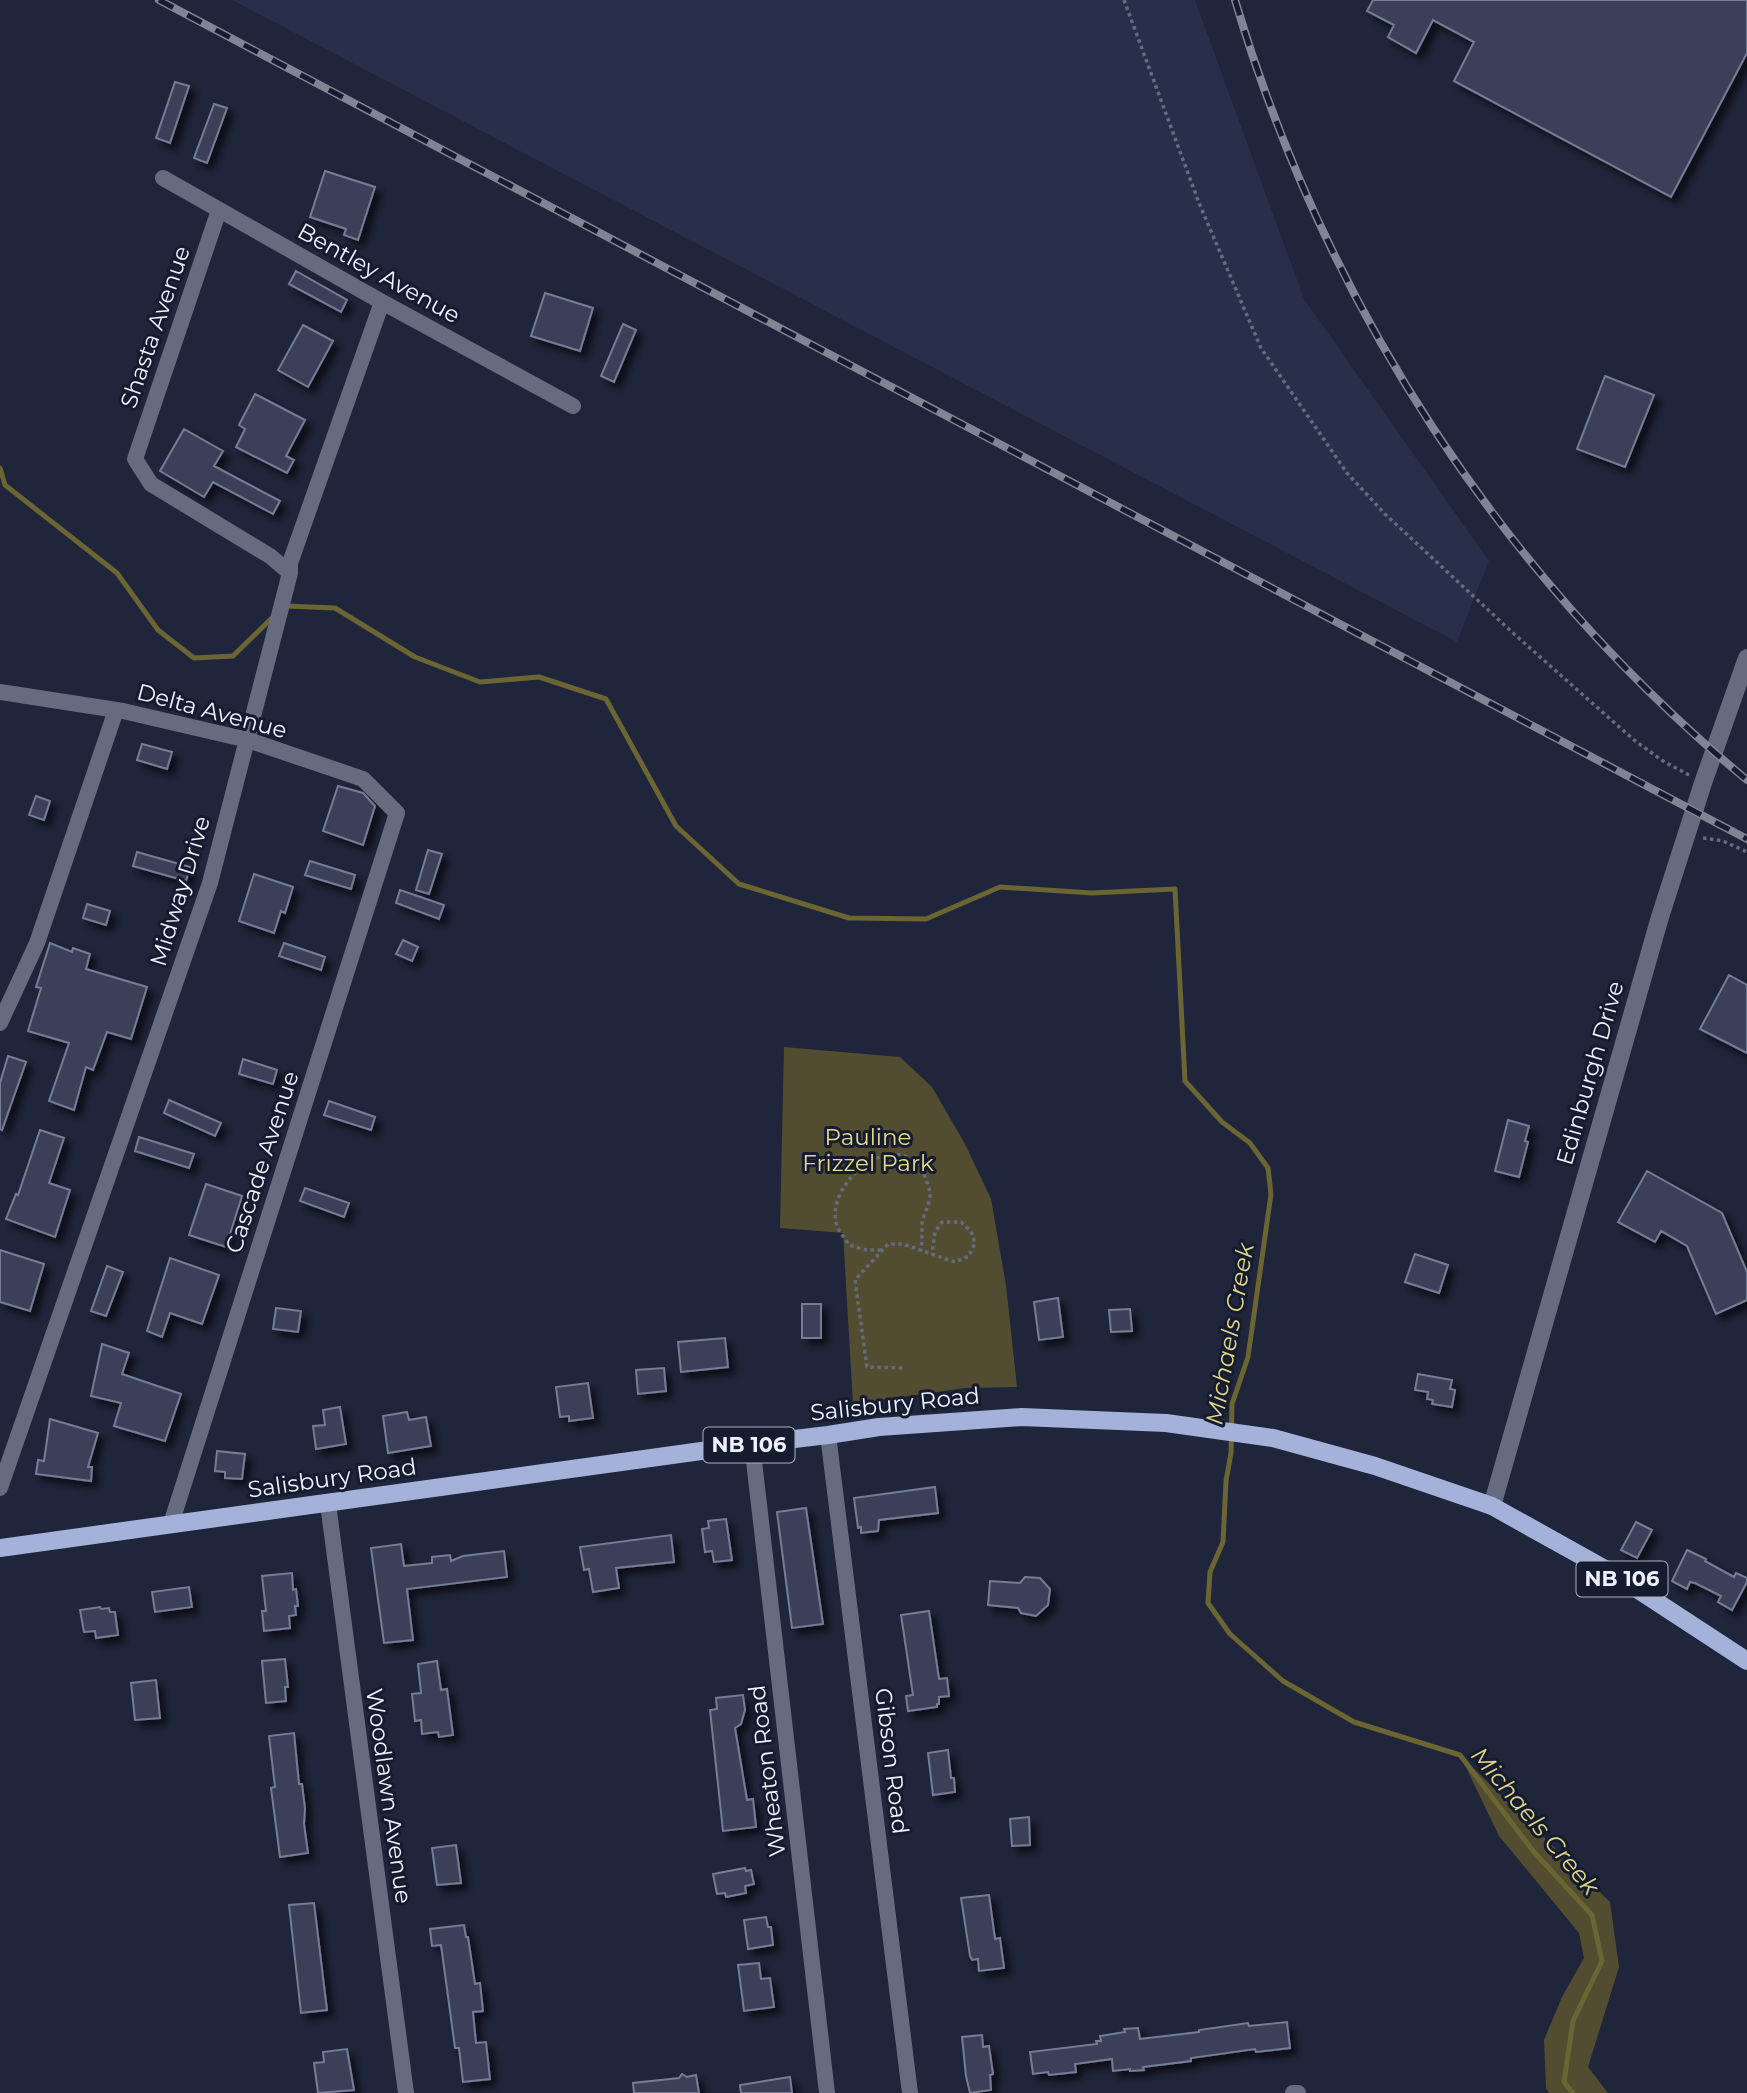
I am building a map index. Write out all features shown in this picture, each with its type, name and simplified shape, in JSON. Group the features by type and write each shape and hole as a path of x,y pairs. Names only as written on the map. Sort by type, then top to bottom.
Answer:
{"main road":[{"name":"Salisbury Road","path":"0,1548 879,1427 1022,1417 1166,1423 1273,1438 1375,1465 1492,1506 1614,1574 1747,1661"}],"street":[{"name":"Bentley Avenue","path":"163,178 573,406"},
{"name":"Shasta Avenue","path":"219,210 135,459 151,484 270,556 289,573"},
{"name":"Midway Drive","path":"0,1488 210,883 248,740 290,563 382,302"},
{"name":"Edinburgh Drive","path":"1492,1506 1652,943 1703,783 1747,658"},
{"name":"Delta Avenue","path":"0,692 116,710 248,740 363,779 397,813"},
{"path":"0,1023 37,943 116,710"},
{"name":"Cascade Avenue","path":"171,1524 397,813"},
{"name":"Gibson Road","path":"828,1436 910,2093"},
{"name":"Wheaton Road","path":"752,1444 827,2093"},
{"name":"Woodlawn Avenue","path":"328,1504 406,2093"},
{"path":"1293,2093 1298,2093"}],"path":[{"path":"1124,0 1199,203 1261,348 1347,473 1405,532 1634,740 1663,761 1703,783"},
{"path":"1685,837 1723,841 1747,852"},
{"path":"882,1250 866,1250 849,1245 836,1224 835,1206 842,1187 856,1172 882,1156 895,1153 918,1164 930,1195 922,1223 921,1251"},
{"path":"902,1368 867,1367 855,1280 888,1244 903,1244 955,1262 969,1256 975,1243 971,1231 961,1222 942,1222 934,1232 932,1254"}],"shaded area":[{"path":"232,0 1195,0 1304,299 1489,561 1457,642"}],"green space":[{"name":"Pauline Frizzel Park","path":"784,1047 900,1057 932,1087 965,1144 991,1199 1006,1285 1017,1387 965,1388 853,1404 843,1233 780,1228"},
{"path":"1460,1755 1610,1902 1619,1967 1588,2067 1608,2093 1549,2093 1546,2088 1544,2040 1562,1997 1584,1958 1579,1933 1499,1836"}],"building":[{"path":"1373,0 1747,0 1747,53 1671,197 1454,81 1474,42 1433,20 1416,53 1388,37 1394,25 1367,11"},
{"path":"175,82 189,86 170,143 156,138"},
{"path":"214,104 227,108 207,163 194,158"},
{"path":"325,171 375,187 358,240 344,235 346,229 310,217"},
{"path":"296,271 347,300 341,312 289,284"},
{"path":"545,293 593,308 580,351 531,336"},
{"path":"623,324 636,330 614,382 601,376"},
{"path":"303,325 333,341 308,387 278,370"},
{"path":"1605,376 1654,395 1625,467 1577,449"},
{"path":"255,394 305,420 286,456 294,460 287,473 236,447 245,429 239,425"},
{"path":"184,429 223,451 214,466 280,501 273,514 213,482 204,497 160,471"},
{"path":"142,744 172,752 167,769 137,760"},
{"path":"338,786 363,793 375,806 363,845 323,831"},
{"path":"36,796 50,801 44,820 29,815"},
{"path":"428,850 442,854 429,894 416,890"},
{"path":"137,852 190,867 186,881 133,866"},
{"path":"310,861 355,875 351,889 305,875"},
{"path":"254,874 293,887 285,913 281,911 274,933 239,921"},
{"path":"400,890 444,905 439,919 396,903"},
{"path":"87,904 110,911 106,925 83,918"},
{"path":"403,940 418,947 412,961 396,954"},
{"path":"50,943 72,952 73,948 90,954 86,969 147,987 131,1039 107,1032 93,1070 86,1067 74,1110 49,1101 69,1043 28,1031 41,988 36,987"},
{"path":"284,943 325,957 321,970 279,956"},
{"path":"1729,975 1747,985 1747,1053 1700,1029"},
{"path":"8,1056 26,1062 2,1130 0,1083"},
{"path":"243,1059 277,1070 273,1084 239,1074"},
{"path":"169,1100 221,1123 215,1136 164,1113"},
{"path":"329,1101 375,1117 371,1130 324,1115"},
{"path":"1508,1120 1529,1126 1519,1177 1495,1171"},
{"path":"40,1130 64,1138 49,1183 70,1190 55,1237 6,1219 16,1194 18,1195"},
{"path":"139,1137 194,1154 189,1168 135,1151"},
{"path":"1647,1171 1722,1213 1747,1272 1747,1300 1716,1314 1687,1246 1661,1231 1655,1242 1618,1222"},
{"path":"206,1184 242,1196 226,1247 189,1235"},
{"path":"305,1188 349,1203 344,1217 300,1201"},
{"path":"0,1250 44,1264 30,1311 0,1302"},
{"path":"1415,1254 1448,1265 1439,1293 1405,1282"},
{"path":"170,1258 219,1275 202,1324 170,1313 162,1337 147,1331"},
{"path":"107,1266 123,1272 106,1316 91,1311"},
{"path":"1058,1298 1063,1337 1039,1340 1034,1302"},
{"path":"802,1304 821,1304 821,1338 802,1338"},
{"path":"276,1308 301,1311 298,1332 273,1329"},
{"path":"1130,1309 1132,1331 1111,1332 1109,1310"},
{"path":"725,1338 728,1367 681,1372 678,1342"},
{"path":"102,1344 129,1353 122,1374 181,1394 165,1441 114,1426 121,1403 91,1396"},
{"path":"664,1368 666,1391 638,1394 636,1370"},
{"path":"1418,1374 1452,1380 1450,1389 1455,1390 1452,1407 1432,1404 1433,1400 1427,1399 1428,1392 1415,1390"},
{"path":"588,1383 593,1418 569,1421 569,1416 560,1417 556,1387"},
{"path":"340,1407 346,1444 316,1449 313,1426 325,1425 323,1410"},
{"path":"407,1412 409,1420 426,1417 431,1446 388,1453 383,1416"},
{"path":"50,1419 98,1433 88,1467 92,1467 91,1481 36,1474 38,1460 44,1461"},
{"path":"217,1451 245,1454 242,1479 225,1478 225,1472 215,1471"},
{"path":"935,1487 938,1513 879,1520 878,1531 861,1533 861,1527 858,1528 854,1498"},
{"path":"806,1508 823,1624 792,1628 777,1512"},
{"path":"726,1519 732,1560 714,1562 712,1551 705,1552 702,1529 709,1528 708,1521"},
{"path":"1636,1522 1652,1530 1637,1558 1621,1550"},
{"path":"671,1535 674,1562 616,1568 619,1588 593,1592 589,1569 584,1570 580,1547"},
{"path":"401,1544 404,1566 432,1563 432,1557 450,1555 451,1561 463,1556 504,1551 507,1577 407,1589 413,1640 384,1643 371,1548"},
{"path":"1687,1550 1734,1577 1736,1573 1747,1578 1732,1610 1718,1602 1721,1596 1695,1583 1690,1582 1687,1589 1672,1581"},
{"path":"292,1573 298,1606 295,1606 296,1615 289,1616 290,1628 264,1631 262,1611 266,1611 262,1576"},
{"path":"1025,1577 1040,1578 1050,1589 1048,1605 1036,1616 1021,1613 1018,1608 988,1605 990,1581 1020,1583"},
{"path":"189,1587 192,1607 155,1612 152,1592"},
{"path":"100,1607 115,1612 118,1635 96,1638 95,1631 84,1632 80,1610"},
{"path":"929,1611 939,1679 947,1678 949,1696 939,1697 937,1707 908,1711 906,1696 913,1695 901,1615"},
{"path":"285,1659 288,1687 285,1687 286,1701 266,1703 262,1661"},
{"path":"437,1661 441,1690 447,1689 453,1735 439,1737 438,1732 422,1734 421,1720 415,1721 412,1694 421,1693 418,1664"},
{"path":"156,1680 160,1718 135,1720 131,1683"},
{"path":"743,1695 745,1710 741,1724 735,1728 747,1800 753,1799 756,1827 723,1831 710,1710 717,1709 716,1698"},
{"path":"294,1733 299,1784 302,1784 305,1809 308,1853 280,1857 271,1788 275,1787 269,1736"},
{"path":"948,1750 955,1792 933,1795 928,1753"},
{"path":"1029,1817 1030,1845 1012,1846 1010,1819"},
{"path":"456,1845 461,1883 437,1885 432,1848"},
{"path":"745,1868 746,1871 751,1870 754,1884 745,1886 746,1893 726,1897 725,1893 717,1894 713,1874"},
{"path":"989,1895 995,1939 1000,1938 1004,1968 979,1971 978,1959 972,1960 970,1956 961,1898"},
{"path":"314,1903 327,2010 301,2013 289,1905"},
{"path":"766,1917 768,1927 771,1927 773,1945 748,1949 744,1920"},
{"path":"464,1925 475,1984 480,1983 483,2011 473,2012 476,2043 486,2042 490,2079 463,2082 459,2048 455,2048 441,1945 432,1946 430,1929"},
{"path":"759,1963 761,1979 770,1978 774,2007 744,2011 738,1965"},
{"path":"1287,2022 1290,2048 1256,2052 1255,2049 1191,2058 1191,2061 1143,2067 1144,2070 1113,2071 1112,2059 1075,2064 1076,2072 1033,2074 1030,2052 1097,2044 1096,2041 1101,2041 1100,2036 1125,2032 1124,2029 1138,2028 1140,2039 1248,2023 1249,2026"},
{"path":"982,2035 983,2047 989,2046 993,2074 990,2075 991,2090 970,2093 962,2037"},
{"path":"347,2049 354,2090 318,2093 314,2063 324,2062 323,2052"},
{"path":"682,2074 687,2077 696,2075 699,2093 634,2093 633,2083 679,2078"},
{"path":"790,2077 792,2093 741,2093 740,2085"}],"waterway":[{"name":"Michaels Creek","path":"0,468 5,485 117,573 158,630 194,658 233,656 273,617"},
{"name":"Michaels Creek","path":"286,606 335,608 415,657 480,682 539,677 606,699 676,826 739,884 849,918 926,919 1000,887 1092,893 1175,889 1185,1081 1222,1122 1250,1143 1268,1168 1271,1194 1248,1357 1232,1404 1231,1453 1226,1481 1223,1542 1210,1572 1208,1603 1230,1634 1283,1681 1354,1722 1460,1755 1534,1852 1592,1915 1602,1961 1573,2021 1564,2082 1573,2093"}],"railway":[{"path":"159,0 1747,839"},
{"path":"1235,0 1273,113 1319,222 1372,327 1433,428 1502,525 1577,616 1659,701 1747,780"}]}
